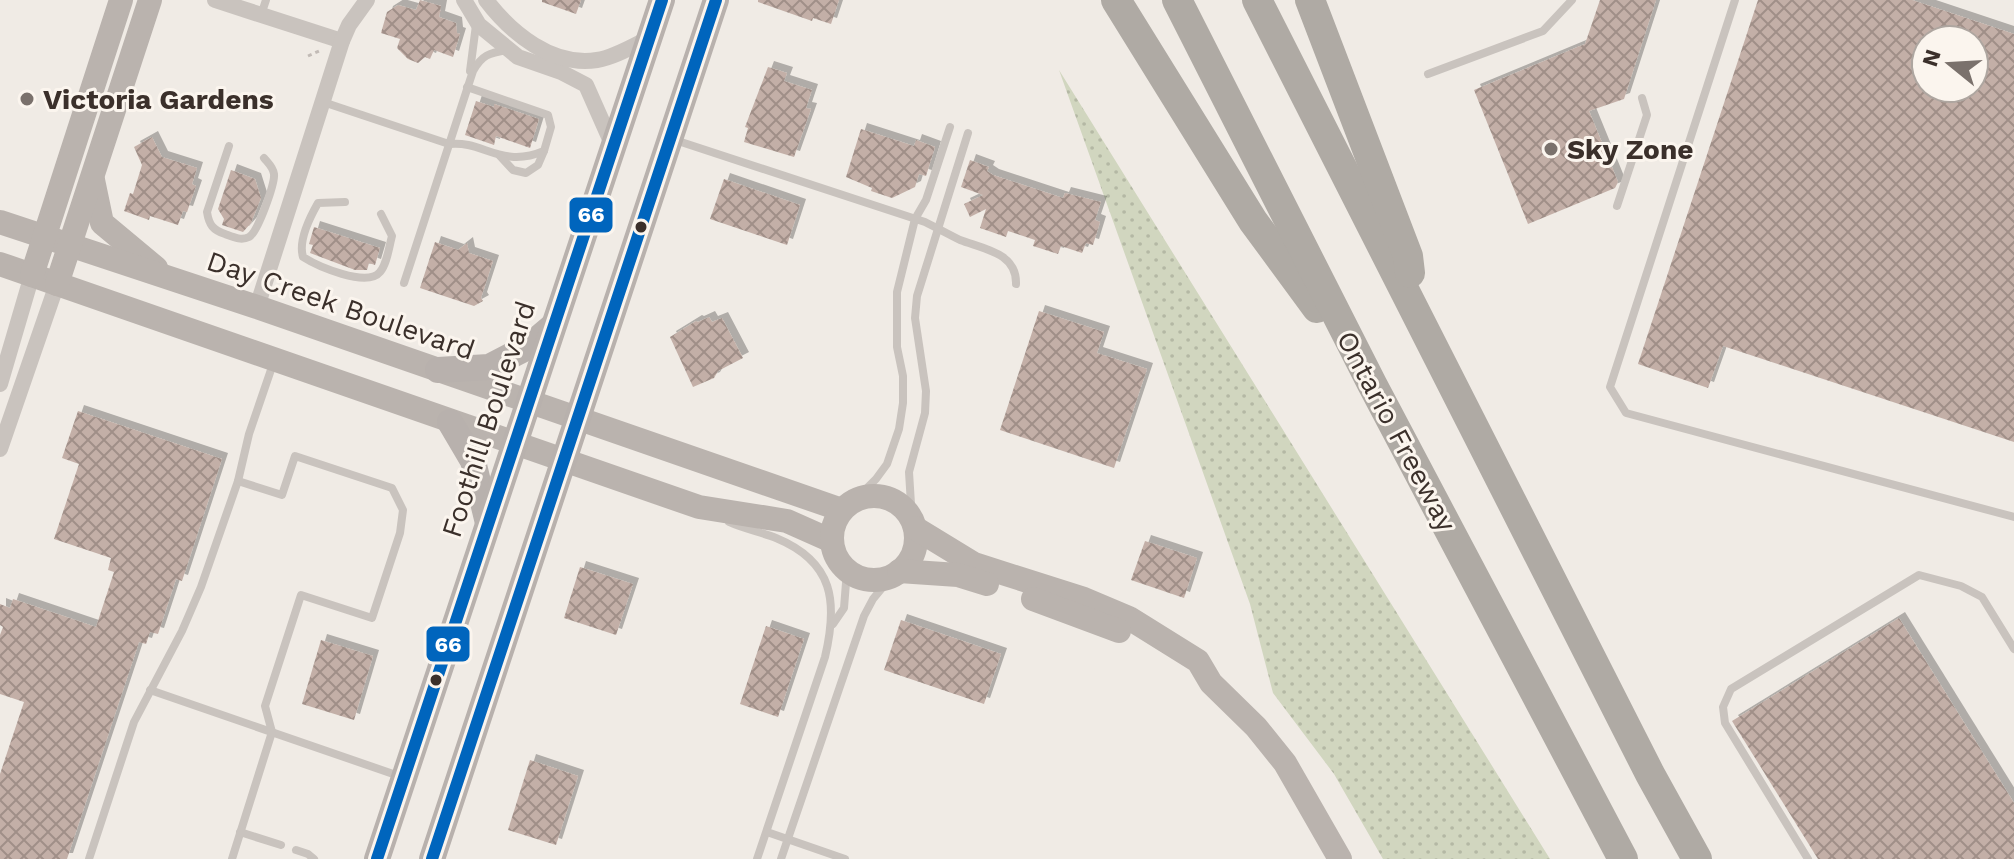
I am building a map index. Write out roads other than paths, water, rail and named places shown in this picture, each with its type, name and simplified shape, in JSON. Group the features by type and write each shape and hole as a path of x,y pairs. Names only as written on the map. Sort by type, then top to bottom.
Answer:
{"highway":[{"path":"1116,0 1253,221 1372,384"},
{"name":"Ontario Freeway","path":"1177,0 1372,384 1623,859"},
{"path":"1257,0 1650,774 1697,859"},
{"path":"1310,0 1408,256 1417,314"}],"main road":[{"path":"32,275 121,0"},
{"path":"57,284 150,0"},
{"name":"Foothill Boulevard","path":"377,859 662,0"},
{"path":"432,859 716,0"},
{"path":"93,176 102,223 167,277"},
{"name":"Day Creek Boulevard","path":"0,222 257,307 578,419 848,506"},
{"path":"0,264 699,507 787,521 832,541"},
{"path":"438,370 489,367 528,347 553,326"},
{"path":"450,422 473,461 488,523"},
{"path":"1211,683 1188,675 1149,647 1099,622 970,578 896,574 869,580 847,570 835,552 832,541 836,519 848,506 867,496 894,500 913,524 974,564 1084,599 1129,618 1198,661 1211,683 1256,727 1285,763 1340,859"},
{"path":"896,574 913,552 913,524"}],"street":[{"path":"215,0 263,7 342,41"},
{"path":"257,307 342,41 367,0"},
{"path":"464,0 479,25 507,50 586,85 613,146"},
{"path":"486,0 511,31 542,49 567,57 581,60 603,58 649,38"},
{"path":"0,384 32,275"},
{"path":"0,449 57,284"}],"lane":[{"path":"1428,74 1543,31 1572,0"},
{"path":"1735,0 1610,387 1626,413 2014,517"},
{"path":"467,87 476,19"},
{"path":"404,283 467,87 480,58 488,53 507,50"},
{"path":"467,87 548,115 551,127 538,165 526,173 513,170 500,156"},
{"path":"1617,206 1647,115 1642,98"},
{"path":"323,102 449,144 458,143 500,156 530,157 544,151"},
{"path":"848,506 887,464 899,429 903,376 896,325 897,292 915,219 926,200 950,127"},
{"path":"913,524 909,472 925,413 926,391 915,318 917,296 968,133"},
{"path":"671,138 915,219 999,254 1010,262 1016,273 1016,284"},
{"path":"229,146 207,212 209,223 215,231 238,239 247,238 257,230 275,176 264,158"},
{"path":"345,202 318,203 301,250 303,257 313,264 364,280 374,278 381,271 392,236 381,214"},
{"path":"89,859 134,722 201,587 238,481 249,434 274,361"},
{"path":"232,859 272,732 265,706 301,595 372,618 400,533 403,510 392,488 295,456 282,495 238,481"},
{"path":"699,507 732,524 775,537 804,551 826,582 833,624"},
{"path":"757,859 825,657 833,624 844,608 847,570"},
{"path":"781,859 864,616 896,574"},
{"path":"1808,859 1725,723 1723,707 1731,689 1919,575 1950,582 1982,597 2014,649"},
{"path":"150,690 403,778"},
{"path":"240,832 281,845"},
{"path":"767,832 845,859"},
{"path":"296,850 314,859"}],"place":[{"name":"Victoria Gardens","path":"27,99"},
{"name":"Sky Zone","path":"1551,149"}]}
